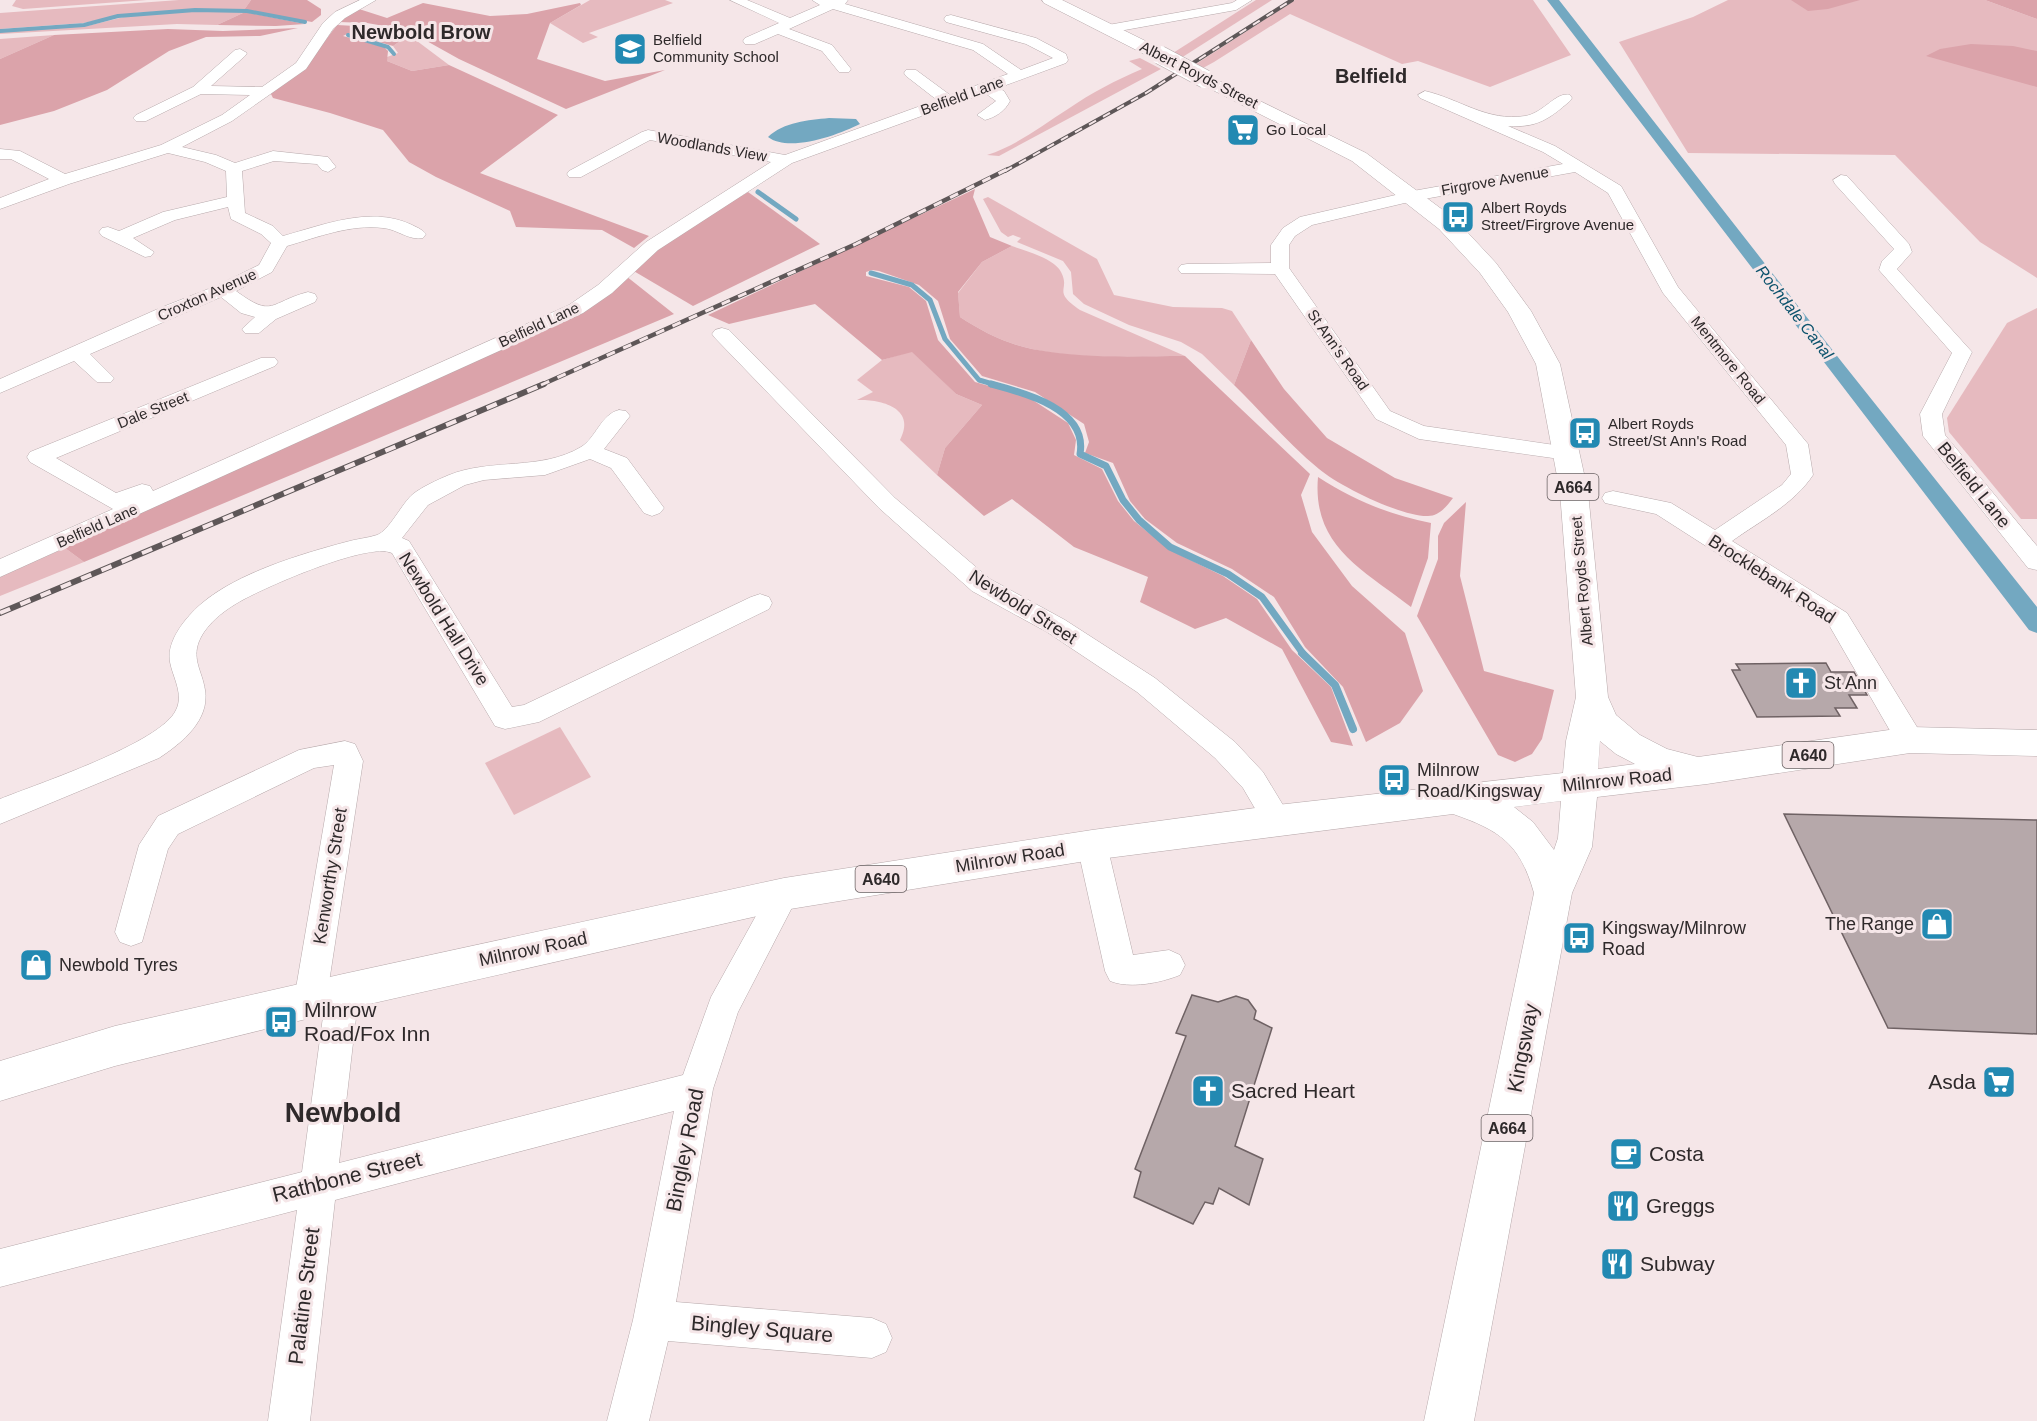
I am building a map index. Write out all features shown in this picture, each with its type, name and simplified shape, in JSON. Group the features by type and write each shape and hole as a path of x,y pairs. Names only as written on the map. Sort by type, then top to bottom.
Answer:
{"main road":[{"name":"Albert Royds Street","path":"1050,0 1359,157 1413,196 1469,245 1519,311 1548,364 1574,492 1592,697 1583,741 1580,783"},
{"name":"A664","path":"1592,697 1593,705 1603,722 1637,751 1669,763 1707,770"},
{"name":"Milnrow Road","path":"0,1081 115,1046 326,996 784,894 1092,845 1580,783 1707,770 1910,740 2037,743"},
{"name":"Kingsway","path":"1449,1421 1553,893 1574,847 1580,783"},
{"path":"1444,800 1481,806 1514,825 1536,849 1553,893"}],"street":[{"path":"0,204 63,180 167,148 227,118 300,66 331,23 340,15 370,0"},
{"path":"736,0 827,48 844,69"},
{"path":"818,0 839,2 978,47 1018,75"},
{"path":"1108,29 1236,6 1246,0"},
{"path":"750,41 839,2"},
{"path":"928,32 964,13 964,6"},
{"path":"951,19 996,31"},
{"path":"965,43 996,31"},
{"name":"Belfield Lane","path":"0,569 576,309 605,290 652,246 786,160 988,88 1018,75 1028,74 1061,60 1061,57 1030,41 996,31"},
{"path":"141,118 198,90 240,53"},
{"path":"911,73 948,101"},
{"path":"985,115 1000,107 1003,100 999,94 988,88"},
{"path":"198,90 267,91"},
{"path":"1425,95 1466,114 1492,120 1545,116 1564,98"},
{"name":"Mentmore Road","path":"1466,114 1549,149 1615,190 1670,289 1797,444 1802,475 1791,490 1716,542"},
{"path":"1531,141 1533,118"},
{"name":"Woodlands View","path":"575,174 648,135 786,160"},
{"path":"167,148 210,158 234,168 273,156 322,160 328,167"},
{"path":"0,154 14,154 63,180"},
{"name":"Firgrove Avenue","path":"1413,196 1576,167"},
{"path":"234,168 237,215 267,230 280,242 365,221 403,225 417,234"},
{"name":"Belfield Lane","path":"1841,180 1903,248 1903,252 1888,265 1888,270 1962,352 1931,414 1934,436 2037,562"},
{"path":"1187,269 1280,268 1280,245 1289,232 1306,220 1413,196"},
{"path":"118,238 169,216 235,200"},
{"path":"102,229 145,252"},
{"name":"Croxton Avenue","path":"0,387 167,312 224,290 266,268 280,242"},
{"name":"St Ann's Road","path":"1280,268 1383,415 1419,432 1567,453"},
{"path":"224,290 248,309 269,315"},
{"path":"252,329 269,315 308,298"},
{"name":"Newbold Street","path":"722,334 895,511 981,585 1056,626 1146,685 1225,750 1253,780 1277,820"},
{"path":"77,353 104,378"},
{"name":"Dale Street","path":"268,362 38,457 115,502 239,450 287,440"},
{"path":"386,542 420,500 457,480 484,473 545,468 590,451 619,416"},
{"path":"590,451 619,463 652,508"},
{"name":"Brocklebank Road","path":"1613,498 1663,508 1838,619 1910,740"},
{"name":"Newbold Hall Drive","path":"0,812 150,750 167,739 181,726 190,710 192,692 181,661 183,649 198,623 226,597 351,548 386,542 401,547 505,719 529,715 760,603"},
{"name":"Kenworthy Street","path":"131,932 154,845 168,825 309,758 345,752 349,761 326,996"},
{"path":"1092,845 1120,971 1169,965"},
{"name":"Bingley Road","path":"628,1421 653,1320 696,1089 723,1008 784,894"},
{"name":"Palatine Street","path":"289,1421 317,1185 326,996"},
{"name":"Rathbone Street","path":"0,1268 696,1089"},
{"name":"Bingley Square","path":"653,1320 872,1338"}],"shaded area":[{"path":"16,0 147,0 23,9 12,6"},
{"path":"179,0 251,0 244,10 196,9 135,13 83,23 0,29 0,13"},
{"path":"251,0 307,0 321,9 321,15 312,22 244,10"},
{"path":"590,0 665,0 673,3 589,33 598,37 583,43 550,23"},
{"path":"1256,0 1272,0 1181,58 1173,53"},
{"path":"1295,0 1533,0 1571,55 1490,87 1418,61 1402,64 1290,14 1203,68 1196,64"},
{"path":"1728,0 1985,0 2037,19 2037,278 1980,242 1895,155 1688,153 1619,42 1693,17"},
{"path":"1791,0 1860,0 1828,9 1808,11"},
{"path":"1985,0 2037,0 2037,19"},
{"path":"423,3 490,16 527,14 580,3 581,5 550,23 537,59 605,81 665,70 566,109 459,59 407,30 367,23 339,22 359,9 387,18"},
{"path":"197,11 245,12 217,25 177,24 0,34 0,32 87,26 128,16"},
{"path":"245,12 305,24 217,25"},
{"path":"337,25 373,28 409,35 393,46 349,33 343,36 384,47 388,51 387,61 412,71 449,65 558,115 480,173 649,236 634,248 602,230 516,227 510,211 409,162 383,130 273,98 270,92 303,70"},
{"path":"298,28 260,36 206,37 169,51 107,90 54,111 0,125 0,59 54,35 168,29 223,31"},
{"path":"54,35 0,59 0,39"},
{"path":"409,35 449,65 412,71 387,61 387,57 398,53 393,46"},
{"path":"1971,44 2013,46 2037,51 2037,87 1926,56 1940,49"},
{"path":"1140,58 1161,69 999,156 987,155 1019,141 1095,92 1142,69 1129,61"},
{"path":"975,189 973,197 990,237 1012,246 982,262 958,292 960,317 994,336 1032,349 1089,356 1185,356 1310,474 1301,495 1312,532 1352,586 1405,633 1423,691 1400,723 1366,742 1343,687 1305,647 1274,597 1232,569 1177,543 1145,519 1130,501 1113,463 1085,453 1089,442 1084,424 1035,392 982,376 950,339 938,301 919,285 879,271 866,272 866,276 909,287 926,301 938,340 975,382 1028,397 1068,423 1076,440 1074,455 1102,469 1118,501 1134,521 1170,550 1223,576 1257,599 1292,650 1331,687 1353,746 1331,742 1282,649 1226,618 1195,629 1140,602 1148,577 1074,547 1012,499 984,516 937,475 945,448 982,405 956,394 912,352 882,360 815,304 729,324 708,315"},
{"path":"748,192 820,244 693,306 632,270 658,246"},
{"path":"988,197 1097,259 1114,295 1173,307 1222,308 1232,311 1251,340 1234,385 1202,354 1181,342 1129,325 1084,304 1073,294 1071,272 1063,261 1017,242 1021,238 1013,235 1008,237 1001,232 983,199"},
{"path":"1012,246 1039,256 1057,267 1063,278 1063,291 1066,298 1080,310 1185,356 1108,357 1051,352 1023,347 1004,340 960,317 958,293 982,262"},
{"path":"626,276 674,314 84,562 65,548 552,324"},
{"path":"2037,308 2037,519 2021,519 1949,432 1947,418 2007,323"},
{"path":"1251,340 1284,389 1327,438 1395,478 1453,498 1432,516 1417,515 1387,506 1355,492 1319,469 1286,439 1234,385"},
{"path":"912,351 956,394 982,405 945,448 937,475 900,440 904,420 900,413 886,404 857,400 873,392 857,380 882,360"},
{"path":"1318,477 1372,506 1431,523 1428,558 1411,607 1358,567 1332,538 1323,521 1318,501"},
{"path":"1466,502 1460,576 1484,671 1554,690 1542,739 1532,754 1515,762 1498,755 1417,616 1438,559 1438,536 1444,523"},
{"path":"65,548 84,562 0,596 0,576"},
{"path":"560,727 591,777 514,815 485,763"}],"water":[{"path":"829,118 856,119 860,124 827,137 801,143 777,141 768,137 789,125"}],"building":[{"name":"St Ann","path":"1826,663 1831,672 1854,672 1867,695 1849,695 1857,708 1835,708 1840,716 1757,717 1732,670 1740,670 1736,664"},
{"name":"The Range","path":"1784,814 2037,820 2037,1034 1888,1028"},
{"name":"Sacred Heart","path":"1192,995 1218,1002 1236,996 1248,1000 1256,1011 1254,1019 1272,1028 1235,1146 1263,1159 1249,1205 1219,1188 1213,1204 1205,1202 1193,1224 1134,1197 1141,1172 1135,1169 1186,1036 1176,1033"}],"waterway":[{"name":"Rochdale Canal","path":"1553,0 2037,624"},
{"path":"0,31 84,25 118,16 195,10 247,11 305,22"},
{"path":"348,35 388,47 394,54"},
{"path":"758,192 796,219"},
{"path":"871,273 912,285 930,300 945,339 979,380 996,385"},
{"path":"991,384 1036,398 1064,414 1074,425 1080,438 1080,454 1106,466 1123,500 1139,520 1170,547 1228,574 1262,597 1304,655"},
{"path":"1304,655 1335,685 1353,729"}],"railway":[{"path":"1005,171 1146,93 1292,0"},
{"path":"541,385 856,244 1008,169"},
{"path":"0,613 544,384"}],"place":[{"name":"Belfield Community School","path":"630,49"},
{"name":"Go Local","path":"1243,130"},
{"name":"Albert Royds Street/Firgrove Avenue","path":"1458,217"},
{"name":"Albert Royds Street/St Ann's Road","path":"1585,433"},
{"name":"St Ann","path":"1801,683"},
{"name":"Milnrow Road/Kingsway","path":"1394,780"},
{"name":"The Range","path":"1937,924"},
{"name":"Kingsway/Milnrow Road","path":"1579,938"},
{"name":"Newbold Tyres","path":"36,965"},
{"name":"Milnrow Road/Fox Inn","path":"281,1022"},
{"name":"Asda","path":"1999,1082"},
{"name":"Sacred Heart","path":"1208,1091"},
{"name":"Costa","path":"1626,1154"},
{"name":"Greggs","path":"1623,1206"},
{"name":"Subway","path":"1617,1264"}],"district":[{"name":"Newbold Brow","path":"421,32"},
{"name":"Belfield","path":"1371,76"},
{"name":"Newbold","path":"343,1112"}]}
